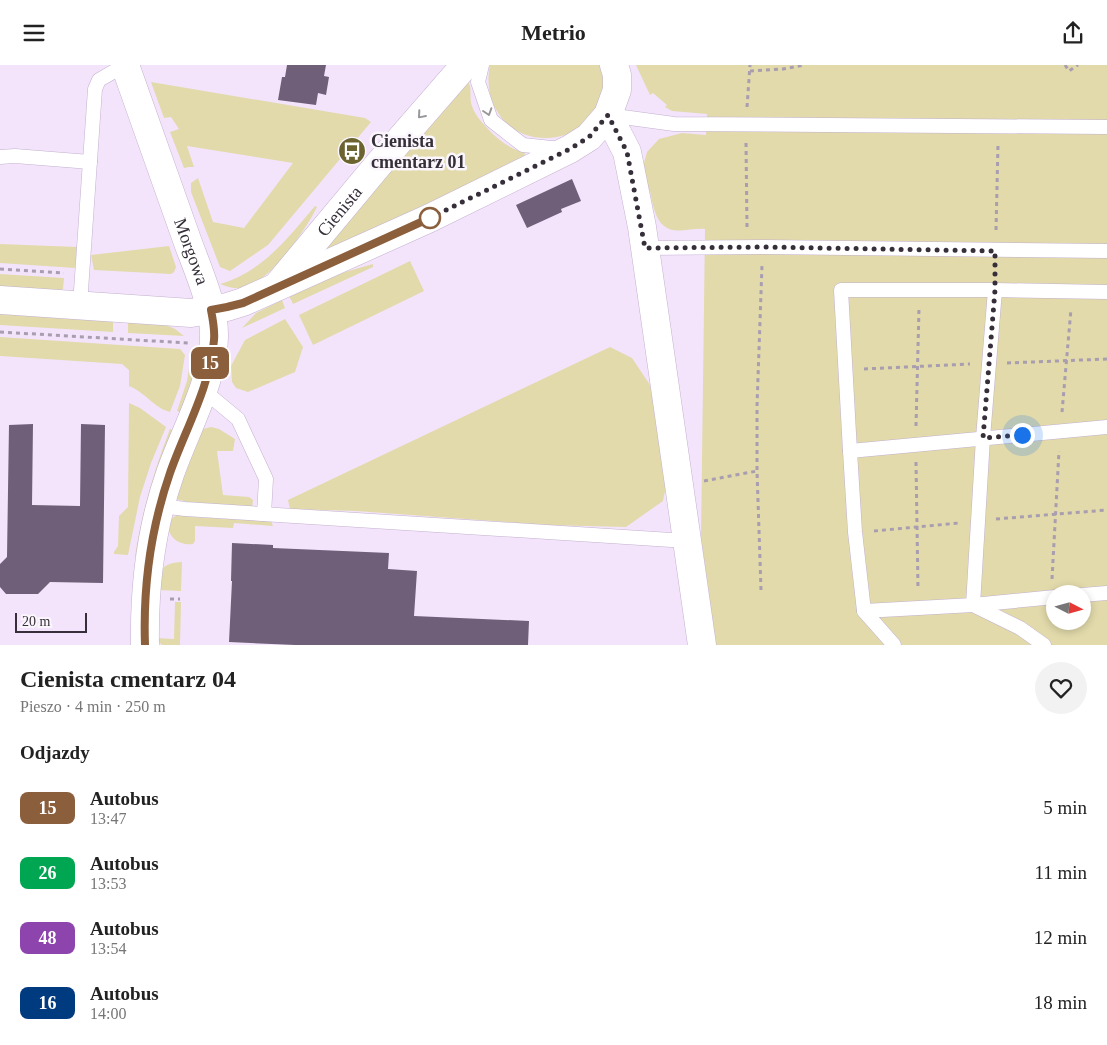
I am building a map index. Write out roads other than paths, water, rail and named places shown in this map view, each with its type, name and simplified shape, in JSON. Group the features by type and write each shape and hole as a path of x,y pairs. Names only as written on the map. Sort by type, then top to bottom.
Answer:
{"street":[{"name":"Morgowa","path":"125,65 211,310 214,327 209,369 160,506 147,579 145,645"},
{"name":"Cienista","path":"274,289 465,65"},
{"name":"Cienista","path":"0,300 192,313 243,303 430,218 570,149 589,137 608,115 617,90 617,75 614,65"},
{"path":"608,115 627,152 645,248 702,645"}],"lane":[{"path":"80,305 95,89 100,80 125,65"},
{"path":"482,65 478,82 491,121 523,145 570,149"},
{"path":"608,115 674,124 1107,127"},
{"path":"0,157 15,156 90,162"},
{"path":"645,248 763,247 1107,251"},
{"path":"894,645 864,611 850,451 841,290 1107,292"},
{"path":"973,605 983,438 995,290"},
{"path":"202,390 238,419 266,479 264,514"},
{"path":"850,451 1107,427"},
{"path":"160,506 687,541"},
{"path":"1091,594 1107,593"},
{"path":"864,611 973,605 1046,598"},
{"path":"973,605 1020,628 1044,645"}],"place":[{"name":"Cienista cmentarz 01","path":"352,151"}]}
